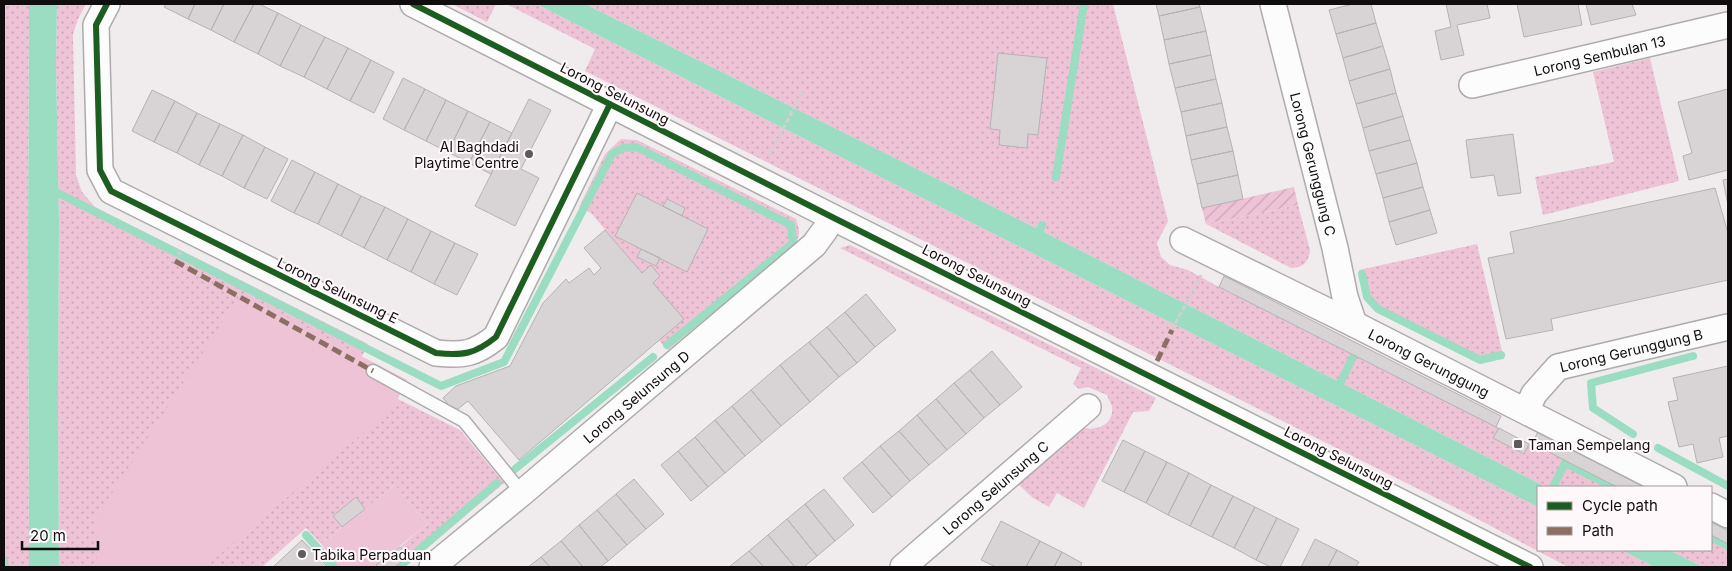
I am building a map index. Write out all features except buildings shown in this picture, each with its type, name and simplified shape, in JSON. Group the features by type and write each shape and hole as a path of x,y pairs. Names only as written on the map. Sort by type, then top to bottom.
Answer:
{"street":[{"name":"Lorong Selunsung E","path":"108,4 96,25 100,170 110,191 436,353 453,355 468,353 481,349 496,338 610,104"},
{"name":"Lorong Selunsung","path":"414,4 832,217 1530,567"},
{"name":"Lorong Gerunggung C","path":"1273,4 1335,248 1345,297 1354,324"},
{"name":"Lorong Sembulan 13","path":"1472,85 1728,25"},
{"name":"Lorong Selunsung D","path":"432,567 814,246 832,217"},
{"name":"Lorong Gerunggung","path":"1183,240 1354,324 1672,486"},
{"name":"Lorong Gerunggung B","path":"1526,411 1534,394 1558,367 1728,327"},
{"name":"Lorong Selunsung C","path":"903,567 1088,407"},
{"path":"1712,507 1728,515"}],"lane":[{"path":"373,371 464,421 522,493"}],"path":[{"path":"773,147 803,90"},
{"path":"1172,330 1202,271"}],"shaded area":[{"path":"4,4 29,4 29,567 4,567"},
{"path":"29,4 57,4 59,567 29,567"},
{"path":"57,4 86,4 73,34 76,175 82,192 95,207 368,344 352,376 460,430 504,483 405,567 395,567 408,557 400,547 427,524 395,485 365,509 356,498 334,515 342,527 321,544 306,528 262,567 59,567"},
{"path":"452,4 496,4 487,22"},
{"path":"506,4 536,4 1537,506 1537,551 1470,515 585,71 595,49"},
{"path":"536,4 585,4 1044,232 1544,486 1537,486 1537,506"},
{"path":"585,4 1113,4 1168,221 1157,243 1161,257 1170,265 1188,270 1499,428 1493,438 1523,454 1529,444 1532,443 1615,486 1544,486 1044,232"},
{"path":"1650,58 1679,181 1543,215 1535,177 1614,162 1593,72"},
{"path":"621,139 637,140 796,219 799,236 793,246 668,350 659,340 653,283 660,276 651,265 642,273 591,213 579,207 605,154","holes":["637,193 663,206 667,199 685,208 682,216 708,229 687,271 660,258 655,266 637,257 641,249 615,236"]},
{"path":"1294,187 1298,205 1206,224 1202,208"},
{"path":"1298,205 1310,250 1305,264 1295,268 1291,268 1206,224"},
{"path":"1477,244 1504,359 1480,362 1376,310 1370,303 1359,270"},
{"path":"850,245 1156,398 1149,411 1133,412 1084,508 1057,493 1049,507 1033,498 1018,484 1084,428 1100,427 1108,422 1112,413 1112,407 1107,395 1088,387 1079,389 1073,384 1081,368 840,248"},
{"path":"241,293 407,380 394,407 205,567 101,567 97,565 96,518"},
{"path":"395,485 427,524 374,567 339,567 321,544"},
{"path":"1712,536 1728,544 1728,567 1703,567 1671,551 1712,551"},
{"path":"1538,551 1623,551 1655,567 1568,567"},
{"path":"1623,551 1671,551 1703,567 1655,567"}],"waterway":[{"path":"1056,177 1084,4"},
{"path":"50,189 441,386 504,362 612,154 623,148 636,147 791,225 793,243 667,345"},
{"path":"1036,239 1042,225"},
{"path":"1362,274 1367,297 1378,309 1480,360 1501,355"},
{"path":"1336,391 1354,355"},
{"path":"1633,434 1593,408 1591,383 1693,356"},
{"path":"515,469 653,357"},
{"path":"1658,448 1728,486"},
{"path":"1554,486 1566,461"},
{"path":"1565,463 1611,486"},
{"path":"399,567 497,483"},
{"path":"306,535 334,567"},
{"path":"1712,538 1728,546"},
{"path":"4,561 5,567"}],"marked path":[{"path":"175,261 373,371"},
{"path":"1157,361 1172,330"}],"cycle path":[{"path":"107,4 96,25 100,170 111,191 436,353 461,354 482,347 496,337 610,104"},
{"path":"413,4 832,217 1530,567"}],"place":[{"name":"Al Baghdadi Playtime Centre","path":"529,154"},
{"name":"Taman Sempelang","path":"1518,444"},
{"name":"Tabika Perpaduan","path":"302,554"}]}
